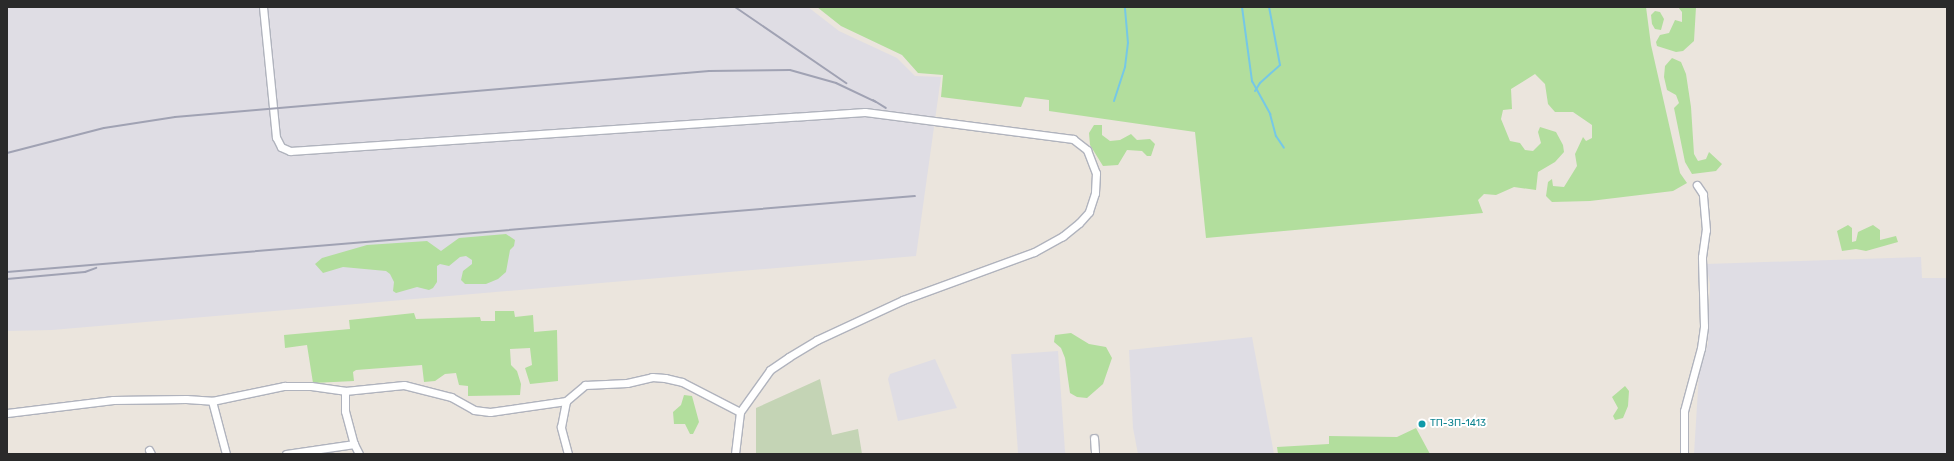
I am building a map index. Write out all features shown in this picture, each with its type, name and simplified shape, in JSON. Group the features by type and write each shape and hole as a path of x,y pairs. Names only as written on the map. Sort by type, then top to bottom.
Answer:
{"street":[{"path":"263,7 276,137 281,147 290,151 865,112 1073,139 1087,150 1096,173 1095,193 1089,212 1063,236 1034,252 903,300 817,340 770,370 740,412 735,454"},
{"path":"1684,454 1684,411 1701,348 1704,326 1702,257 1706,230 1703,194 1697,185"},
{"path":"7,413 113,400 186,399 212,401 284,386 311,386 345,391 404,385 452,397 474,410 490,412 566,401 585,385 627,383 652,377 682,382 740,412"},
{"path":"345,391 345,411 354,444 360,454"},
{"path":"212,401 226,454"},
{"path":"566,401 561,427 568,454"},
{"path":"1094,438 1095,454"},
{"path":"286,454 354,444"}],"shaded area":[{"path":"7,7 808,7 839,31 897,58 915,76 941,77 916,256 52,330 7,331"},
{"path":"1921,257 1922,278 1947,278 1947,454 1694,454 1699,373 1708,344 1710,284 1706,264"},
{"path":"1252,337 1274,454 1138,454 1133,428 1129,350"},
{"path":"1058,351 1065,454 1018,454 1011,354"},
{"path":"935,359 957,408 898,421 888,379 890,374"}],"green space":[{"path":"817,7 1646,7 1651,45 1680,173 1687,183 1673,191 1590,201 1552,202 1546,196 1548,182 1552,179 1553,186 1564,187 1577,166 1575,154 1583,137 1586,141 1592,138 1592,125 1573,112 1555,112 1548,104 1545,84 1535,74 1511,89 1512,109 1503,110 1501,119 1510,141 1520,143 1525,150 1533,151 1541,143 1538,132 1540,127 1556,132 1563,145 1564,152 1555,162 1538,172 1536,190 1514,187 1496,195 1484,194 1478,200 1483,213 1206,238 1195,132 1049,111 1049,100 1025,97 1021,107 941,97 943,75 918,73 902,55 841,26"},
{"path":"1678,7 1696,7 1694,41 1683,51 1676,52 1657,46 1656,42 1660,35 1669,33 1675,20 1682,22 1682,12"},
{"path":"1655,11 1660,12 1664,19 1661,30 1655,29 1652,24 1651,15"},
{"path":"1672,58 1681,62 1686,74 1691,107 1694,154 1698,161 1706,159 1709,152 1722,164 1716,171 1692,174 1685,162 1674,108 1679,103 1676,95 1667,90 1664,77 1665,66"},
{"path":"1094,125 1102,125 1102,135 1110,141 1120,140 1131,134 1137,140 1150,139 1155,144 1151,156 1147,156 1142,151 1127,150 1118,165 1103,166 1090,145 1089,133"},
{"path":"1848,225 1852,228 1852,242 1856,241 1858,232 1873,225 1880,230 1880,240 1896,236 1898,242 1866,251 1856,249 1842,251 1837,231"},
{"path":"506,234 515,240 514,246 510,250 506,272 498,279 486,284 465,284 461,280 463,271 472,264 472,260 466,256 460,257 449,266 440,264 437,266 437,282 433,288 429,290 417,287 396,293 393,291 394,282 390,274 386,271 343,267 323,273 315,264 322,258 367,245 427,241 441,251 459,238"},
{"path":"495,311 514,311 515,317 533,315 534,332 557,330 558,381 530,384 525,368 532,365 530,348 510,349 511,365 517,371 521,384 520,395 468,396 468,386 459,385 456,373 445,374 435,381 424,382 422,365 356,370 353,372 354,381 313,383 307,345 285,348 284,335 350,329 349,320 414,313 416,319 480,317 481,321 495,321"},
{"path":"1071,333 1089,344 1106,347 1112,358 1103,384 1087,398 1077,397 1070,393 1065,358 1061,348 1054,342 1055,335"},
{"path":"820,379 832,435 858,429 862,454 756,454 756,408"},
{"path":"1625,386 1629,391 1628,406 1623,418 1615,420 1613,416 1618,408 1612,397"},
{"path":"684,395 692,396 699,422 693,434 690,434 685,424 674,424 673,412 681,405"},
{"path":"1416,428 1430,454 1278,454 1277,447 1329,444 1329,436 1397,437"}],"waterway":[{"path":"1114,101 1125,67 1128,43 1125,7"},
{"path":"1242,7 1252,81 1270,114 1276,136 1284,148"},
{"path":"1255,91 1260,83 1280,65 1269,7"}],"railway":[{"path":"735,7 846,83"},
{"path":"7,153 104,128 175,117 709,71 790,70 836,83 876,102"},
{"path":"873,100 886,108"},
{"path":"7,272 915,196"},
{"path":"7,279 85,272 96,268"}],"place":[{"name":"ТП-ЗП-1413","path":"1422,424"}]}
